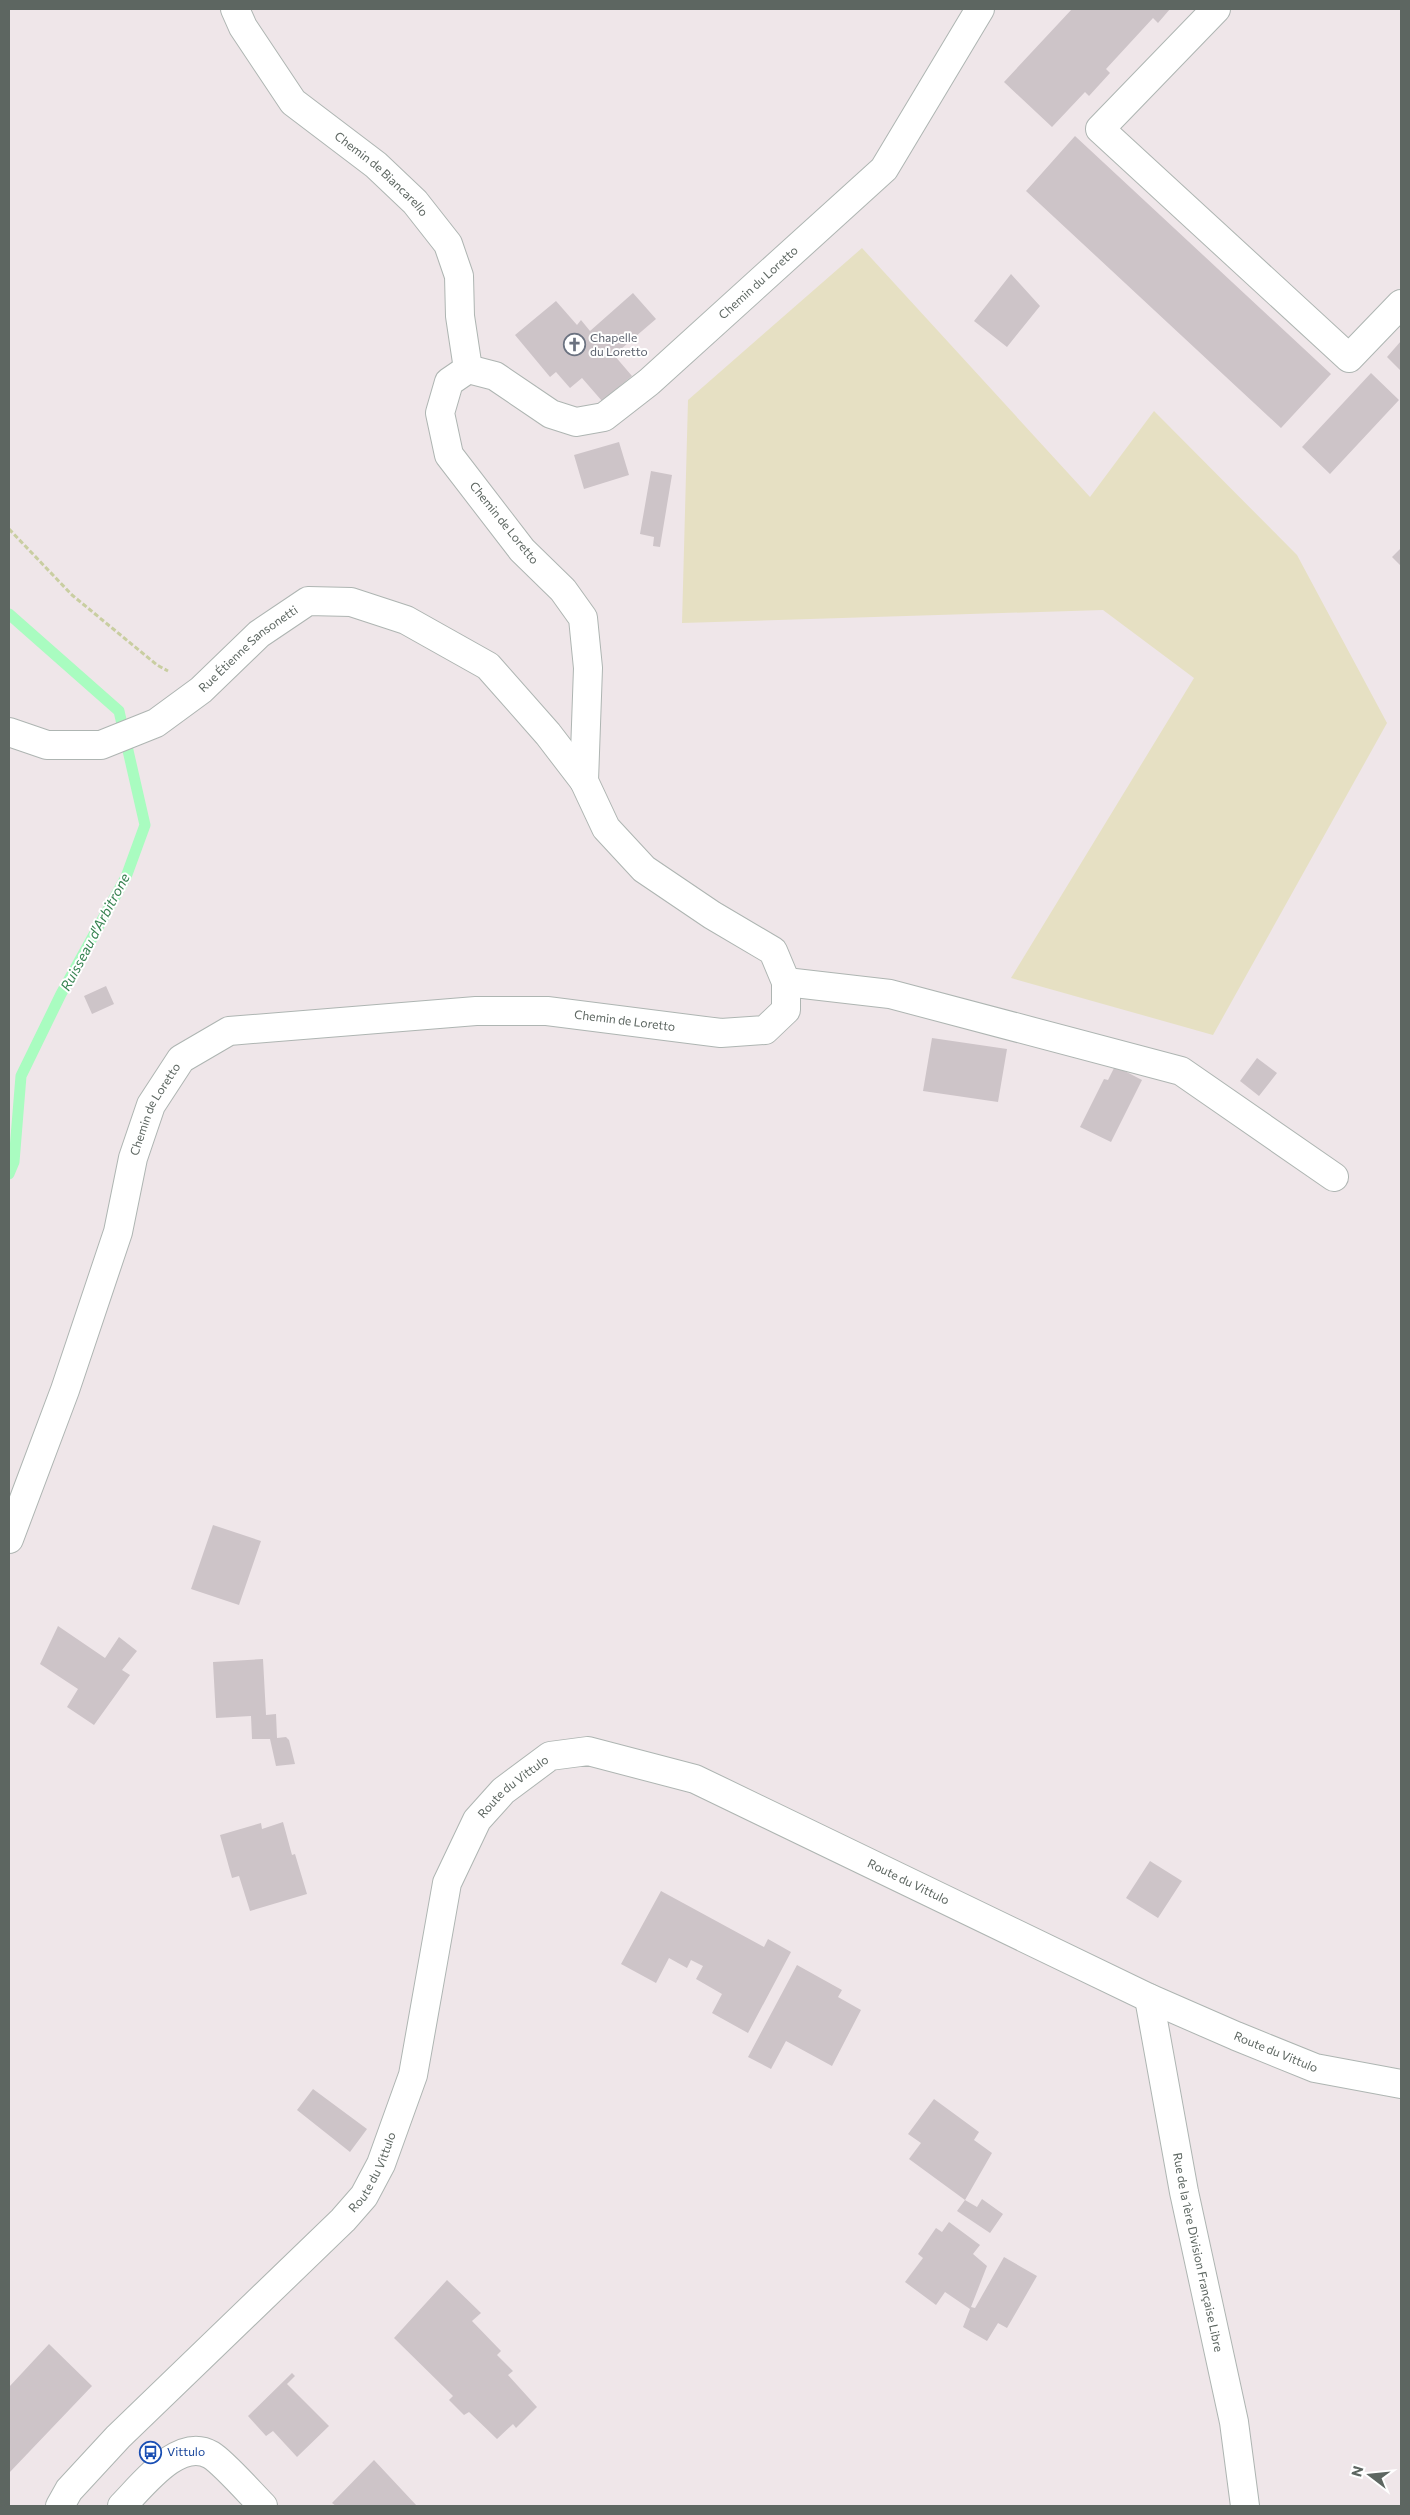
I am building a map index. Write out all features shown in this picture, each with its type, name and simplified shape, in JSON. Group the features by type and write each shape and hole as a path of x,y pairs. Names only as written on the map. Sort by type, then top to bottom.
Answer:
{"street":[{"name":"Chemin de Biancarello","path":"235,9 243,27 293,102 376,165 415,202 448,244 459,276 460,316 468,369"},
{"name":"Chemin du Loretto","path":"468,369 495,376 551,414 576,422 604,417 648,382 884,169 980,9"},
{"path":"1216,9 1100,129 1349,358 1401,304"},
{"name":"Chemin de Loretto","path":"9,1539 65,1390 118,1232 133,1158 151,1105 180,1059 229,1031 476,1011 547,1011 721,1033 765,1030 786,1010 786,982 772,950 712,915 644,869 606,828 584,781 588,668 583,618 563,590 522,550 449,455 440,413 449,382 468,369"},
{"name":"Rue Étienne Sansonetti","path":"9,732 47,745 101,745 156,723 201,690 260,634 308,601 351,602 406,620 488,666 548,734 584,781"},
{"path":"786,982 890,994 1181,1071 1334,1177"},
{"name":"Route du Vittulo","path":"60,2506 69,2490 118,2437 343,2220 364,2196 381,2164 413,2075 447,1883 477,1820 503,1791 550,1756 588,1751 695,1779 1149,1998 1315,2068 1401,2084"},
{"name":"Rue de la 1ère Division Française Libre","path":"1149,1998 1184,2192 1234,2422 1245,2506"},
{"path":"122,2506 174,2456 194,2450 211,2455 263,2506"}],"path":[{"path":"9,529 72,595 157,665 201,690"}],"shaded area":[{"path":"862,248 1090,497 1154,411 1297,555 1387,723 1213,1035 1011,978 1194,678 1103,610 682,623 688,400"}],"building":[{"path":"1072,9 1170,9 1158,23 1153,18 1106,69 1110,73 1089,96 1085,92 1052,127 1004,82"},
{"path":"1075,136 1331,374 1281,428 1026,191"},
{"path":"1011,274 1040,306 1007,347 974,321"},
{"name":"Chapelle du Loretto","path":"633,293 656,319 614,355 632,376 602,401 582,378 570,388 556,372 550,377 515,335 556,301 577,325 581,320 590,331"},
{"path":"1401,341 1401,371 1387,357"},
{"path":"1371,373 1399,400 1330,474 1302,447"},
{"path":"619,442 629,475 584,489 574,455"},
{"path":"651,471 672,475 660,547 653,546 654,537 640,534"},
{"path":"1401,548 1401,566 1392,557"},
{"path":"106,986 114,1004 92,1014 84,996"},
{"path":"932,1038 1007,1049 998,1102 923,1091"},
{"path":"1257,1058 1277,1073 1259,1096 1240,1081"},
{"path":"1115,1066 1142,1080 1111,1142 1080,1127 1104,1079 1108,1080"},
{"path":"213,1525 261,1541 239,1605 191,1589"},
{"path":"58,1626 105,1658 119,1637 137,1651 122,1670 130,1675 94,1725 67,1707 78,1689 40,1664"},
{"path":"263,1659 266,1715 276,1714 277,1738 286,1737 289,1740 295,1764 276,1766 270,1739 252,1739 251,1716 216,1718 213,1662"},
{"path":"283,1822 292,1855 295,1854 307,1894 250,1911 239,1876 232,1878 220,1835 261,1823 262,1829"},
{"path":"1150,1861 1182,1881 1158,1918 1126,1898"},
{"path":"661,1891 764,1947 768,1939 791,1952 748,2033 712,2013 722,1994 696,1979 703,1966 691,1960 687,1968 669,1958 656,1983 621,1964"},
{"path":"797,1965 842,1990 838,1997 861,2010 832,2066 786,2041 771,2069 748,2057"},
{"path":"313,2089 367,2129 350,2152 297,2110"},
{"path":"934,2099 979,2132 974,2140 992,2153 965,2200 909,2159 921,2143 908,2134"},
{"path":"982,2199 1003,2214 990,2233 957,2211 965,2200 977,2207"},
{"path":"949,2222 980,2245 973,2254 987,2266 971,2307 975,2308 1004,2257 1037,2276 1007,2328 998,2323 987,2341 963,2327 970,2309 945,2292 936,2305 905,2282 923,2258 918,2254 936,2228 942,2232"},
{"path":"447,2280 481,2313 472,2321 501,2351 497,2355 513,2371 508,2375 537,2407 516,2428 513,2424 497,2439 469,2412 464,2415 449,2400 453,2396 394,2338"},
{"path":"49,2344 92,2386 9,2473 9,2387"},
{"path":"292,2373 295,2376 287,2384 329,2426 297,2457 273,2431 266,2436 248,2416"},
{"path":"374,2460 417,2506 336,2506 332,2503"}],"waterway":[{"name":"Ruisseau d'Arbitrone","path":"9,614 119,711 145,825 126,877 61,994 21,1076 14,1162 9,1174"}],"place":[{"name":"Chapelle du Loretto","path":"574,345"},
{"name":"Vittulo","path":"151,2452"}]}
